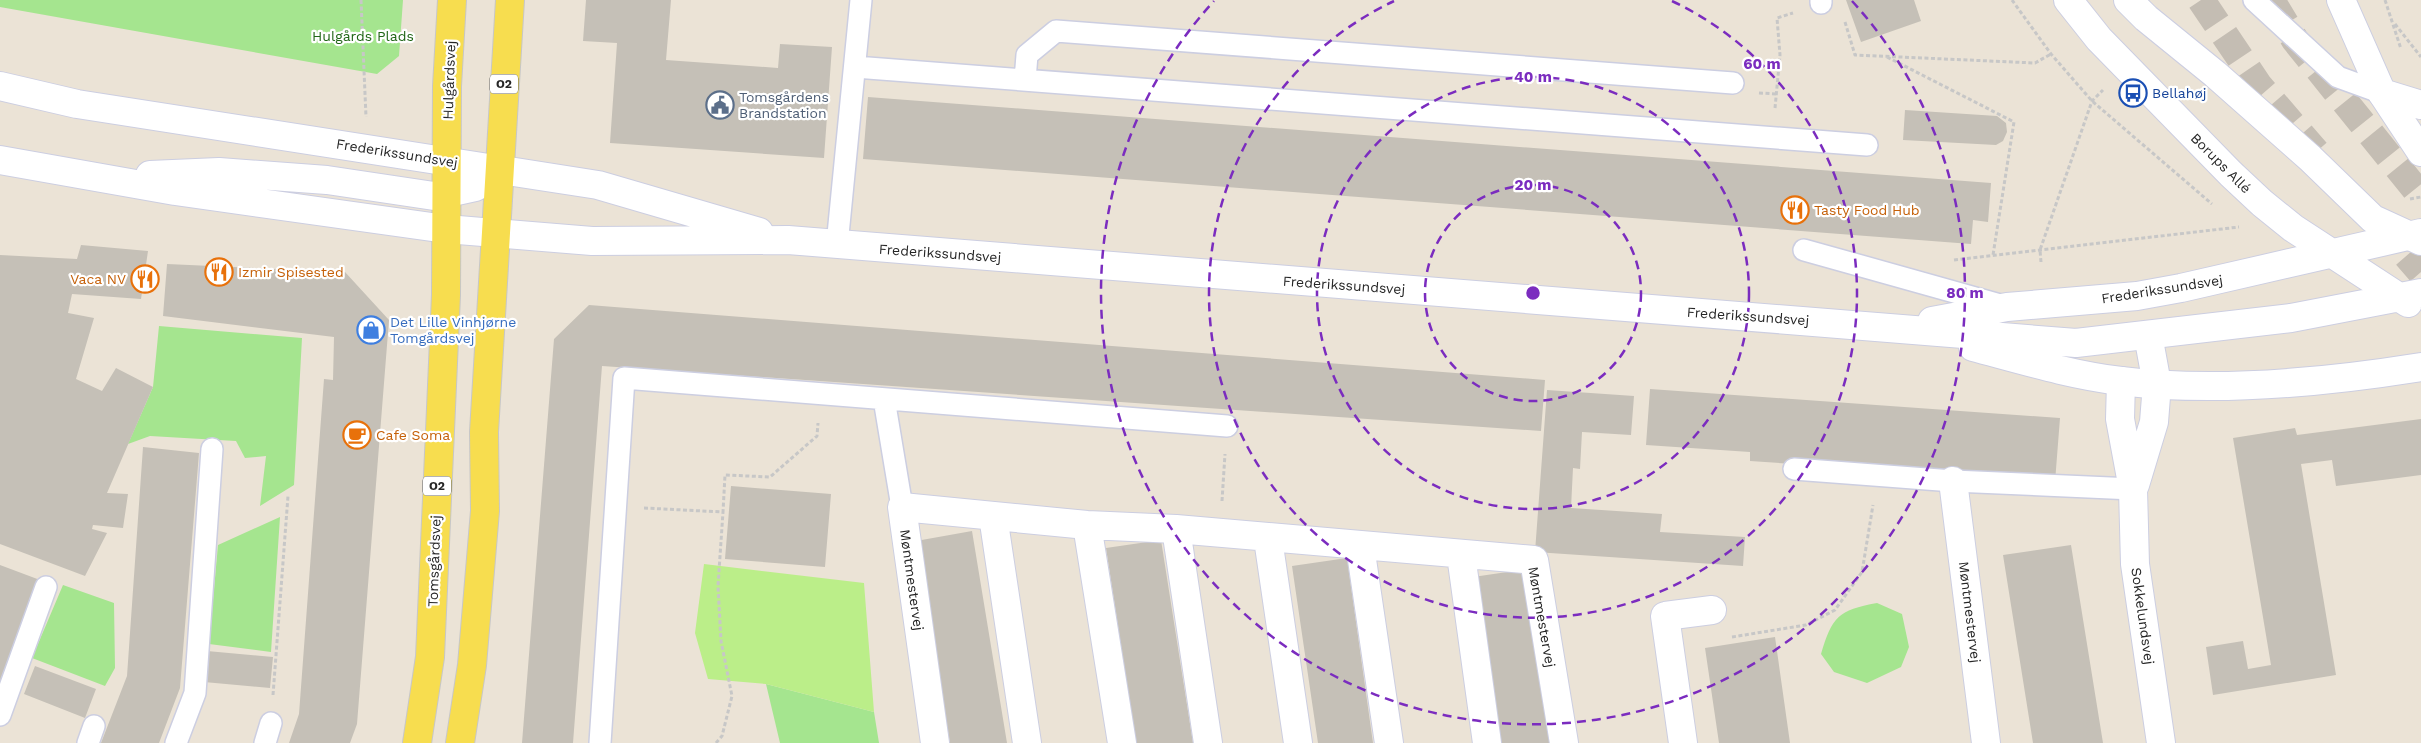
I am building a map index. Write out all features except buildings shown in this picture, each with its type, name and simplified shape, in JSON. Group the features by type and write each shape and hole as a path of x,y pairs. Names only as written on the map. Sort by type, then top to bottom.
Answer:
{"main road":[{"name":"Hulgårdsvej","path":"447,161 447,86 452,0"},
{"name":"O2","path":"460,743 472,665 485,510 484,432 510,0"},
{"name":"O2","path":"446,229 447,161"},
{"name":"Tomsgårdsvej","path":"417,743 430,657 446,295 446,229"}],"street":[{"name":"Borups Allé","path":"2068,0 2098,39 2231,174 2284,221 2332,253 2414,301"},
{"path":"2128,0 2146,18 2215,74 2310,158 2373,219 2416,236"},
{"path":"2341,0 2382,93 2421,152"},
{"name":"Frederikssundsvej","path":"0,86 77,104 499,168 598,185 788,240"},
{"path":"2382,93 2421,105"},
{"name":"Frederikssundsvej","path":"0,160 94,178 360,219 495,234 592,241 788,240 2076,343 2148,336 2414,301"},
{"path":"94,178 219,172 327,180 434,196 475,187 489,180 499,168"},
{"name":"Frederikssundsvej","path":"1899,328 2007,307 2137,296 2220,280 2332,253 2416,236"},
{"path":"1899,328 2051,367 2121,381 2157,384 2262,384 2421,367"},
{"name":"Sokkelundsvej","path":"2133,489 2154,422 2157,384 2148,336"},
{"name":"Sokkelundsvej","path":"2121,381 2120,419 2133,489 2135,564 2161,743"},
{"name":"Møntmestervej","path":"1953,481 1986,743"},
{"name":"Møntmestervej","path":"935,743 902,507 1087,525 1176,530 1534,560 1564,743"},
{"path":"992,516 1027,743"},
{"path":"1087,525 1122,743"},
{"path":"1176,530 1208,743"},
{"path":"1268,539 1298,743"},
{"path":"1360,546 1389,743"},
{"path":"1461,555 1487,743"},
{"path":"1683,743 1666,616 1712,610"}],"lane":[{"path":"837,245 856,67 861,0"},
{"path":"2254,0 2338,77 2382,93"},
{"path":"1026,80 1027,56 1056,31 1732,83"},
{"path":"856,67 1867,145"},
{"path":"1804,250 2007,307"},
{"path":"600,743 624,378 1227,426"},
{"path":"884,399 902,507"},
{"path":"176,743 195,693 212,449"},
{"path":"1794,469 1953,481 2133,489"},
{"path":"0,714 46,588"}],"path":[{"path":"361,0 367,149"},
{"path":"2012,0 2051,54 2092,101 2197,194 2218,208"},
{"path":"2385,0 2394,23 2421,57"},
{"path":"1769,138 1777,94 1780,55 1777,18 1782,17"},
{"path":"1843,18 1855,55 2035,63 2051,54"},
{"path":"1887,57 2014,122 1993,255"},
{"path":"2041,262 2040,250 2092,101 2109,85"},
{"path":"1945,260 2243,227 2236,222"},
{"path":"716,743 722,736 732,696 721,641 718,586 725,475 770,477 817,436 820,395"},
{"path":"1219,534 1225,461"},
{"path":"1728,637 1806,625 1834,610 1862,572 1878,475"},
{"path":"268,733 288,496"},
{"path":"616,506 723,512"}],"green space":[{"name":"Hulgårds Plads","path":"0,0 403,0 399,56 377,74 0,7"},
{"path":"159,326 302,338 294,485 260,506 266,456 245,458 236,441 150,436 128,444 153,387"},
{"path":"280,517 271,652 209,644 218,545"},
{"path":"704,564 864,583 874,712 766,684 708,679 695,633"},
{"path":"63,585 114,603 115,668 105,686 32,658"},
{"path":"1877,603 1902,614 1909,647 1901,667 1867,683 1834,672 1821,654 1833,623 1845,612"},
{"path":"766,684 874,712 879,743 780,743"}],"tunnel":[{"path":"2201,0 2259,86 2316,152"},
{"path":"2271,0 2295,40 2421,196"},
{"path":"2379,224 2421,272"}],"place":[{"name":"Bellahøj","path":"2133,93"},
{"name":"Tomsgårdens Brandstation","path":"720,105"},
{"name":"Tasty Food Hub","path":"1795,210"},
{"name":"Izmir Spisested","path":"219,272"},
{"name":"Vaca NV","path":"145,279"},
{"name":"Det Lille Vinhjørne Tomgårdsvej","path":"371,330"},
{"name":"Cafe Soma","path":"357,435"}]}
